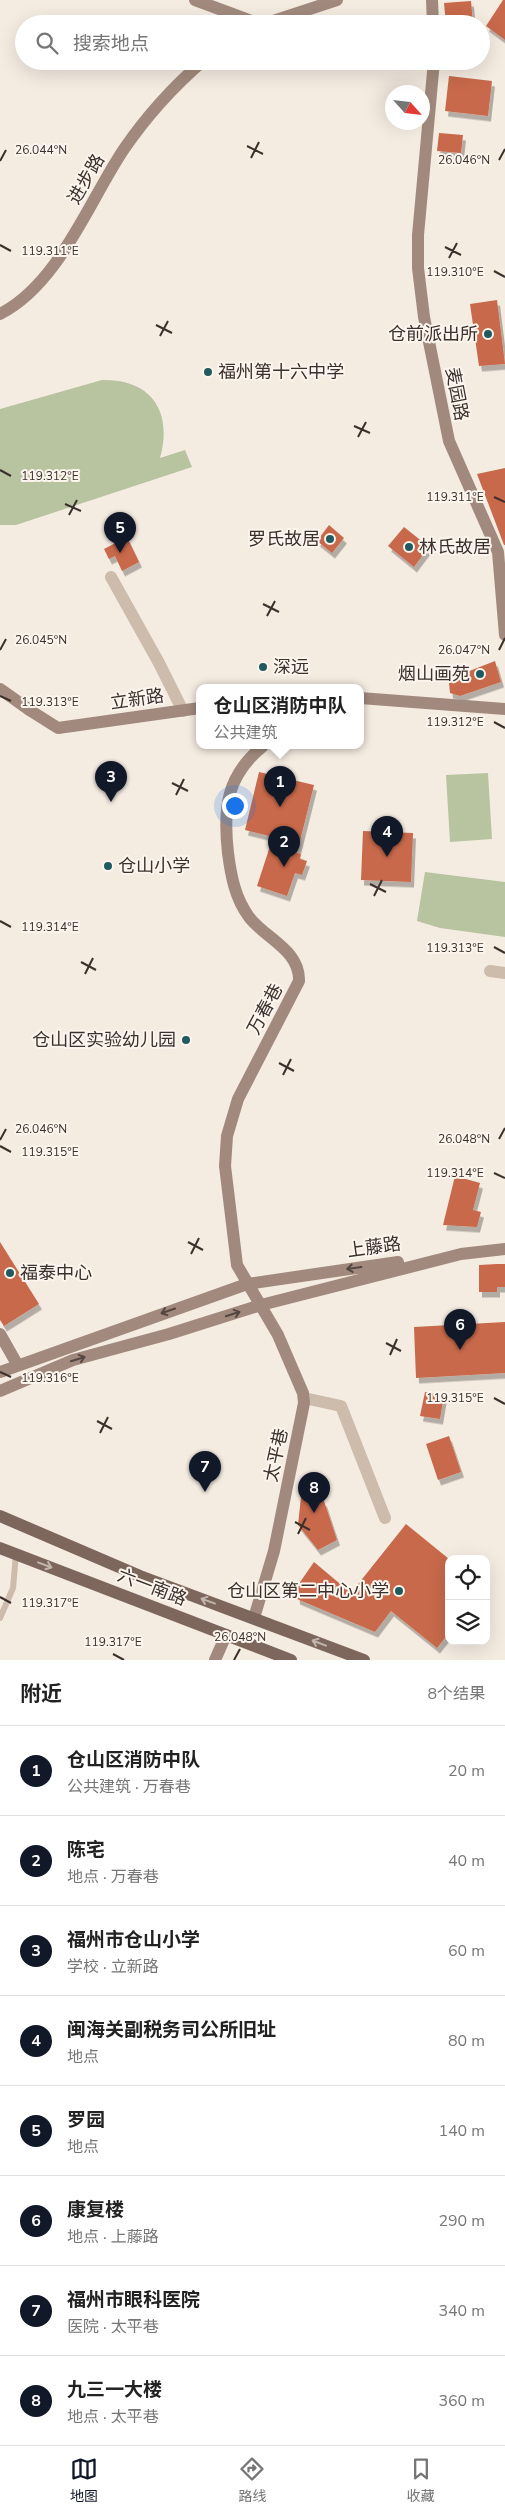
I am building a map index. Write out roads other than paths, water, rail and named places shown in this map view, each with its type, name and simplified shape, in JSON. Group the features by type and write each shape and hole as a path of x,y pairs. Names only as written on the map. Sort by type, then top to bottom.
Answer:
{"main road":[{"name":"六一南路","path":"0,1516 140,1576 364,1660"},
{"name":"六一南路","path":"0,1548 291,1660"}],"street":[{"path":"195,0 236,15"},
{"path":"291,15 337,0"},
{"path":"432,0 433,15"},
{"name":"进步路","path":"0,314 14,305 53,266 125,148 165,99 194,70"},
{"name":"麦园路","path":"433,70 418,235 418,268 424,317 449,441 494,542 503,574 505,635"},
{"path":"111,577 160,663 183,711"},
{"name":"立新路","path":"0,688 58,728 196,709"},
{"path":"364,698 505,709"},
{"name":"万春巷","path":"247,1284 239,1271 235,1258 225,1166 227,1136 242,1089 299,981 300,971 288,952 261,930 245,910 234,889 230,872 225,829 226,802 241,768 259,749"},
{"path":"490,970 505,973"},
{"name":"上藤路","path":"0,1372 17,1364 247,1284 440,1256 469,1244 505,1242"},
{"path":"0,1391 73,1360 169,1334 261,1305 461,1254 505,1249"},
{"path":"247,1284 278,1335 304,1398 341,1406 385,1518"},
{"path":"0,1334 17,1364"},
{"name":"太平巷","path":"254,1618 274,1551 304,1398"},
{"path":"215,1660 226,1635"}],"lane":[{"path":"0,1618 13,1588 16,1554"}],"place":[{"name":"仓前派出所","path":"488,334"},
{"name":"福州第十六中学","path":"208,372"},
{"name":"罗氏故居","path":"330,539"},
{"name":"林氏故居","path":"409,547"},
{"name":"罗园","path":"120,553"},
{"name":"深远","path":"263,667"},
{"name":"烟山画苑","path":"480,674"},
{"name":"福州市仓山小学","path":"111,802"},
{"name":"仓山区消防中队","path":"280,807"},
{"name":"闽海关副税务司公所旧址","path":"387,857"},
{"name":"仓山小学","path":"108,866"},
{"name":"陈宅","path":"284,867"},
{"name":"仓山区实验幼儿园","path":"186,1040"},
{"name":"福泰中心","path":"10,1273"},
{"name":"康复楼","path":"460,1350"},
{"name":"福州市眼科医院","path":"205,1492"},
{"name":"九三一大楼","path":"314,1513"},
{"name":"仓山区第二中心小学","path":"399,1591"}]}
